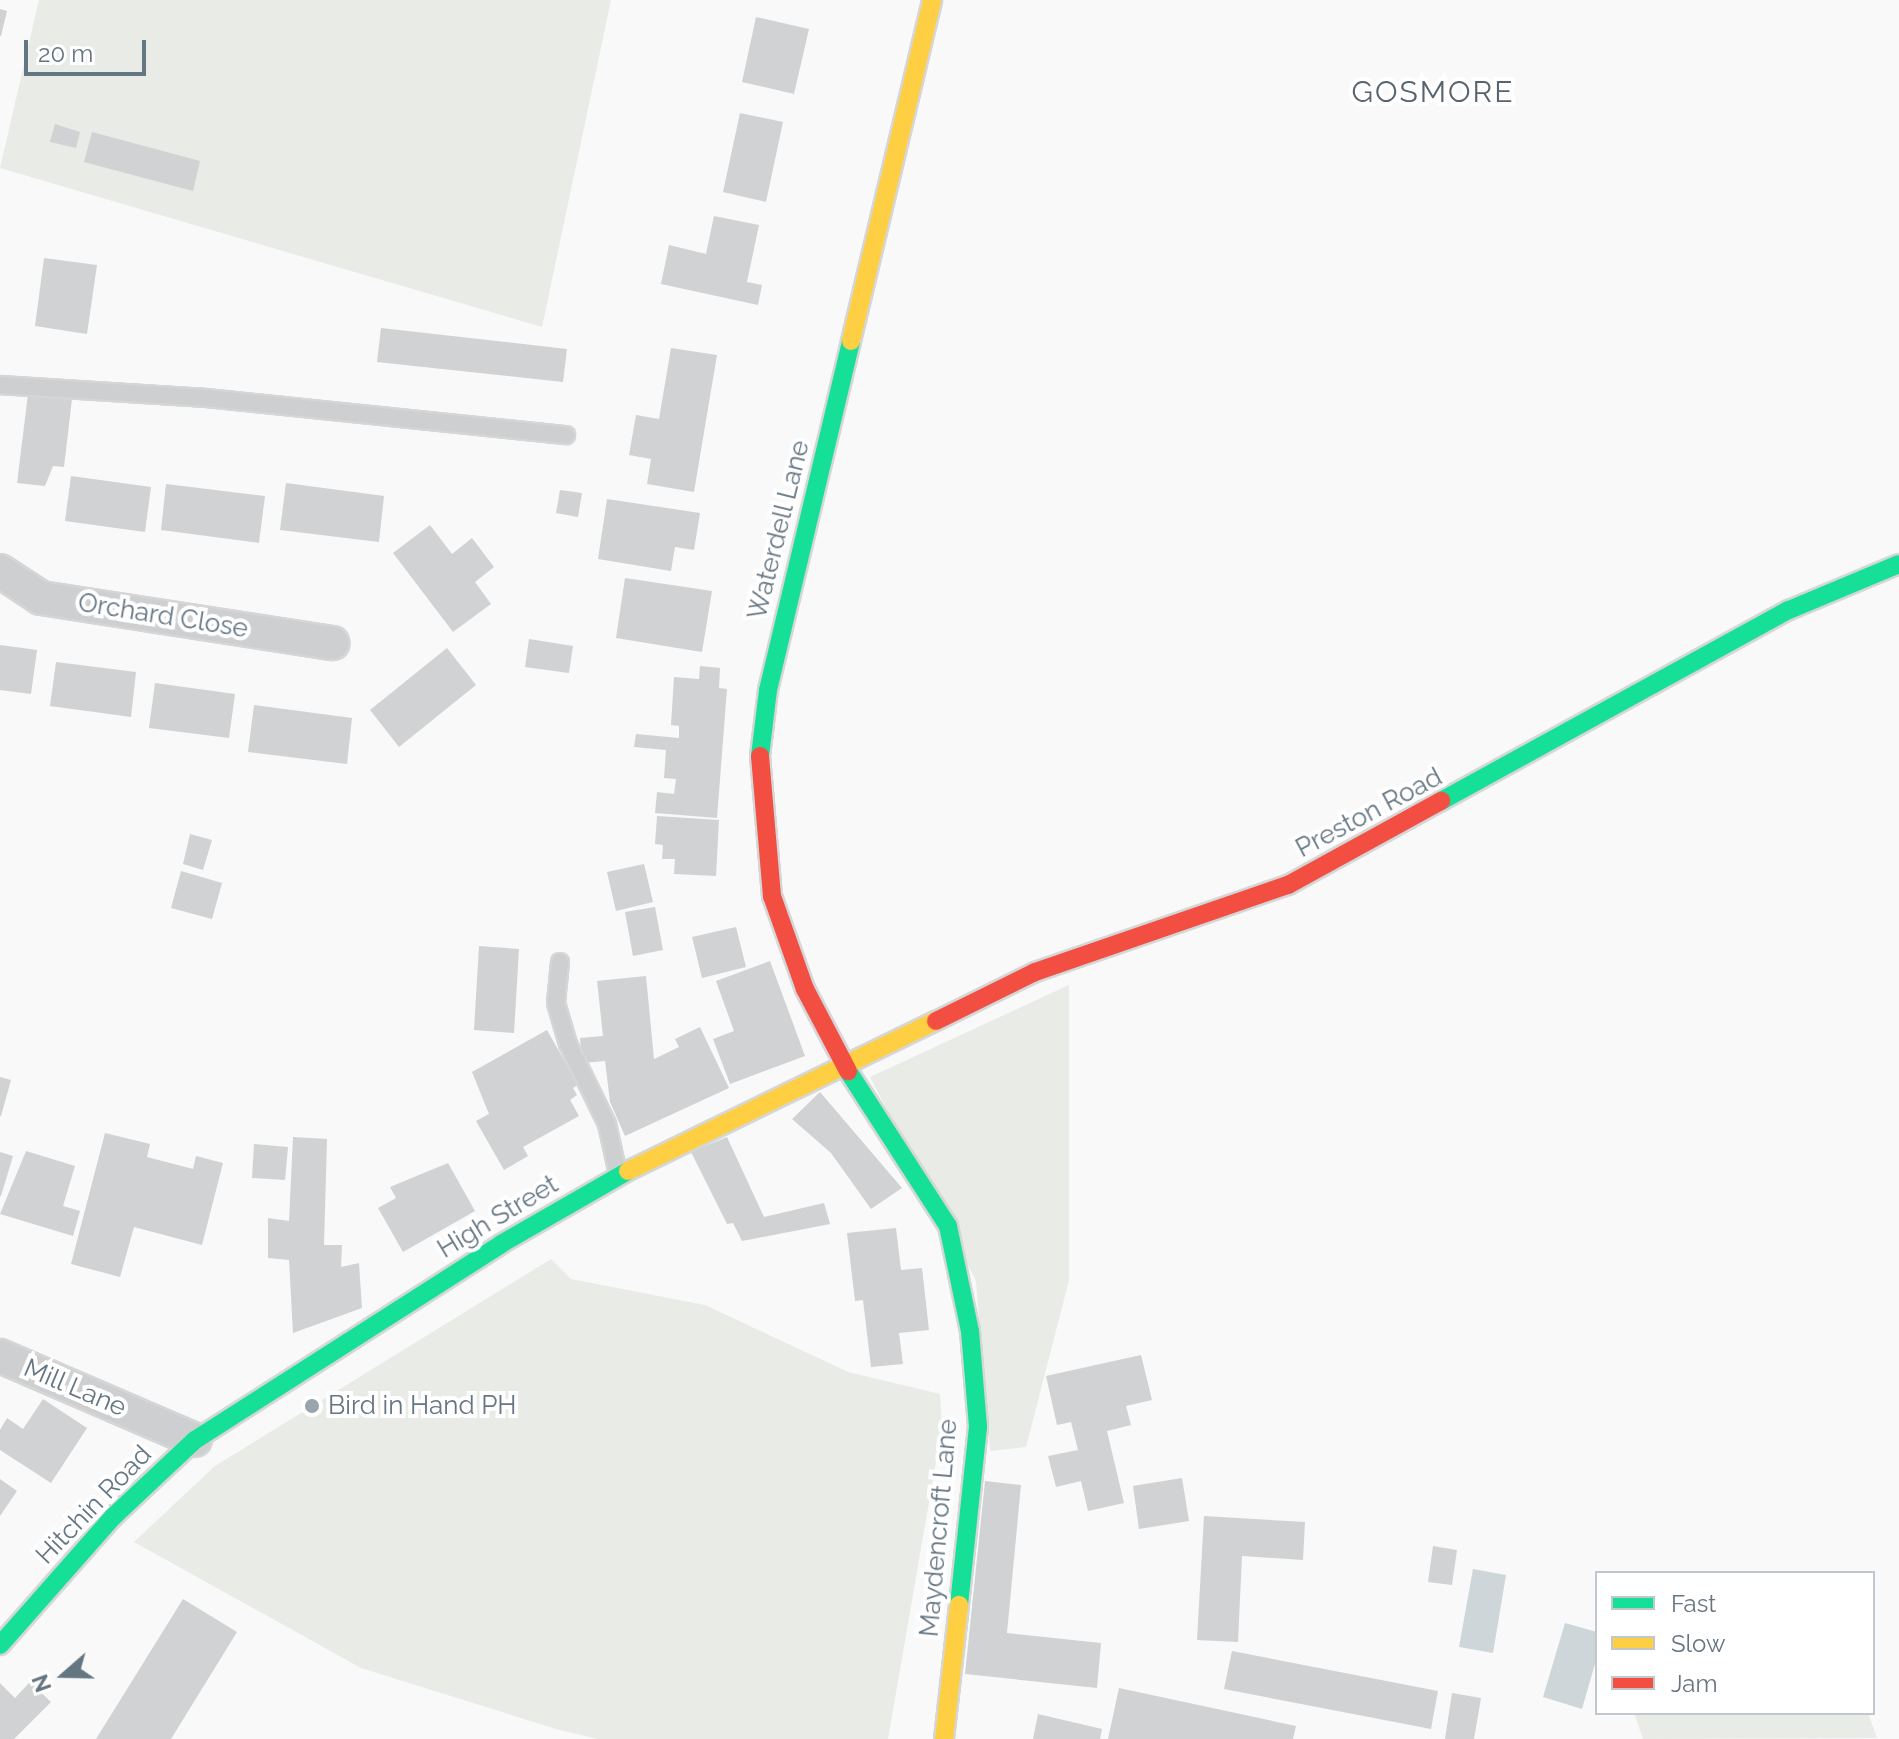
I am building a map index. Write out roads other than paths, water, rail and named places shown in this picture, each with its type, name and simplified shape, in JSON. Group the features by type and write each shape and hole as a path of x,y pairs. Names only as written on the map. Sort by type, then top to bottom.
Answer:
{"street":[{"name":"Waterdell Lane","path":"844,1066 805,989 772,896 758,775 771,677 932,0"},
{"name":"Preston Road","path":"844,1066 1035,972 1288,885 1789,610 1899,564"},
{"name":"Orchard Close","path":"0,571 41,598 333,643"},
{"name":"High Street","path":"195,1440 487,1252 618,1176 844,1066"},
{"name":"Maydencroft Lane","path":"844,1066 948,1226 970,1331 978,1427 944,1739"},
{"name":"Mill Lane","path":"0,1356 195,1440"},
{"name":"Hitchin Road","path":"0,1645 113,1517 195,1440"}],"lane":[{"path":"0,385 207,398 566,435"},
{"path":"560,962 556,1003 568,1044 607,1124 618,1176"}],"place":[{"name":"Bird in Hand PH","path":"312,1406"}],"district":[{"name":"GOSMORE","path":"1433,92"}]}
